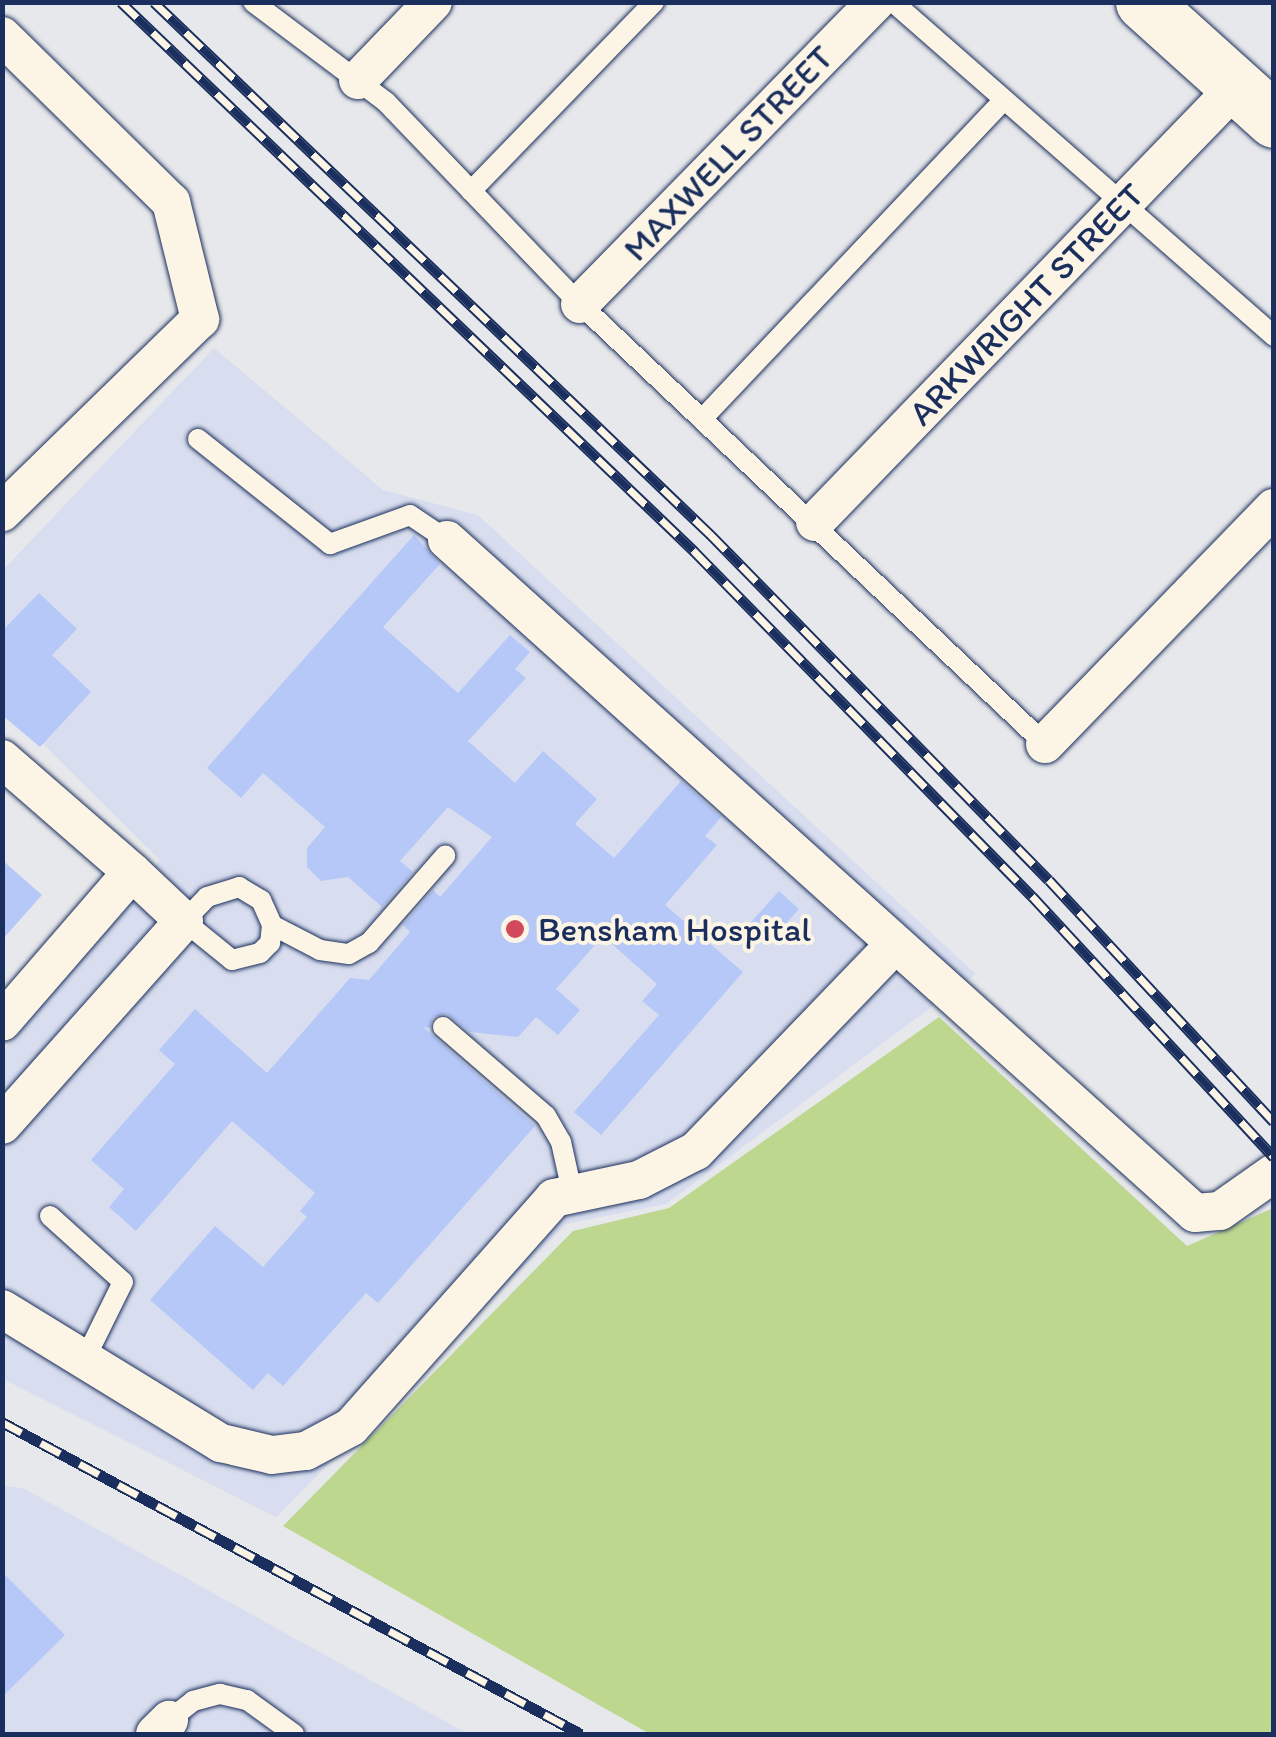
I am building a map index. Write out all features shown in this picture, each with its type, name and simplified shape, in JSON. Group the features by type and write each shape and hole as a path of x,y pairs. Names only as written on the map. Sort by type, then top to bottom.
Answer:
{"street":[{"path":"358,80 433,2"},
{"name":"MAXWELL STREET","path":"580,304 876,2"},
{"path":"1143,2 1255,104"},
{"path":"2,36 171,202 200,319 2,512"},
{"name":"ARKWRIGHT STREET","path":"816,522 1122,204 1255,104"},
{"path":"1045,744 1274,508"},
{"path":"447,540 1196,1212 1220,1210 1274,1173"},
{"path":"2,759 184,921 2,1126"},
{"path":"2,1022 132,872"},
{"path":"2,1308 221,1442 272,1455 306,1450 351,1427 554,1198 639,1180 696,1151 895,944"}],"lane":[{"path":"254,2 358,80 580,304 816,522 1045,744"},
{"path":"472,191 654,2"},
{"path":"893,2 1274,336"},
{"path":"703,418 1004,100"},
{"path":"198,439 330,544 410,515 447,540"},
{"path":"272,926 320,950 350,954 369,943 445,856"},
{"path":"239,887 261,900 272,926 270,943 260,954 232,960 184,921 207,897 239,887"},
{"path":"442,1027 546,1116 561,1142 572,1196"},
{"path":"50,1216 124,1282 85,1359"},
{"path":"162,1727 193,1702 220,1694 247,1700 294,1734"}],"shaded area":[{"name":"Bensham Hospital","path":"214,348 383,490 478,515 976,974 666,1204 566,1224 276,1517 3,1379 3,1051 160,860 3,704 2,571"},
{"path":"2,1486 23,1488 468,1734 3,1734"}],"green space":[{"path":"939,1017 1187,1246 1273,1208 1273,1734 650,1734 283,1526 573,1231 669,1208"}],"building":[{"path":"414,535 440,564 383,627 458,693 510,635 530,652 515,669 526,678 468,741 515,783 543,751 597,799 575,824 614,858 681,781 721,817 705,836 717,845 665,905 743,972 601,1135 574,1112 659,1015 642,1001 657,984 603,936 556,989 580,1010 558,1035 536,1017 518,1037 470,1032 447,1014 433,1017 430,1028 423,1027 535,1126 378,1303 366,1293 283,1386 268,1373 253,1390 150,1300 215,1226 263,1267 307,1217 300,1211 315,1193 232,1121 136,1231 109,1207 124,1189 91,1160 175,1064 159,1050 195,1009 267,1073 350,978 369,980 410,932 403,925 433,890 440,897 492,837 448,807 400,861 413,872 382,907 348,877 321,881 307,867 307,848 325,827 263,773 241,798 207,768"},
{"path":"39,593 77,629 52,655 91,692 40,747 2,715 2,631"},
{"path":"2,860 42,895 2,940"},
{"path":"779,891 799,909 769,943 749,924"},
{"path":"2,1572 65,1635 2,1697"}],"railway":[{"path":"121,2 694,551 1032,896 1274,1157"},
{"path":"154,2 710,534 1049,880 1274,1122"},
{"path":"2,1422 581,1734"}],"place":[{"name":"Bensham Hospital","path":"515,929"}]}
